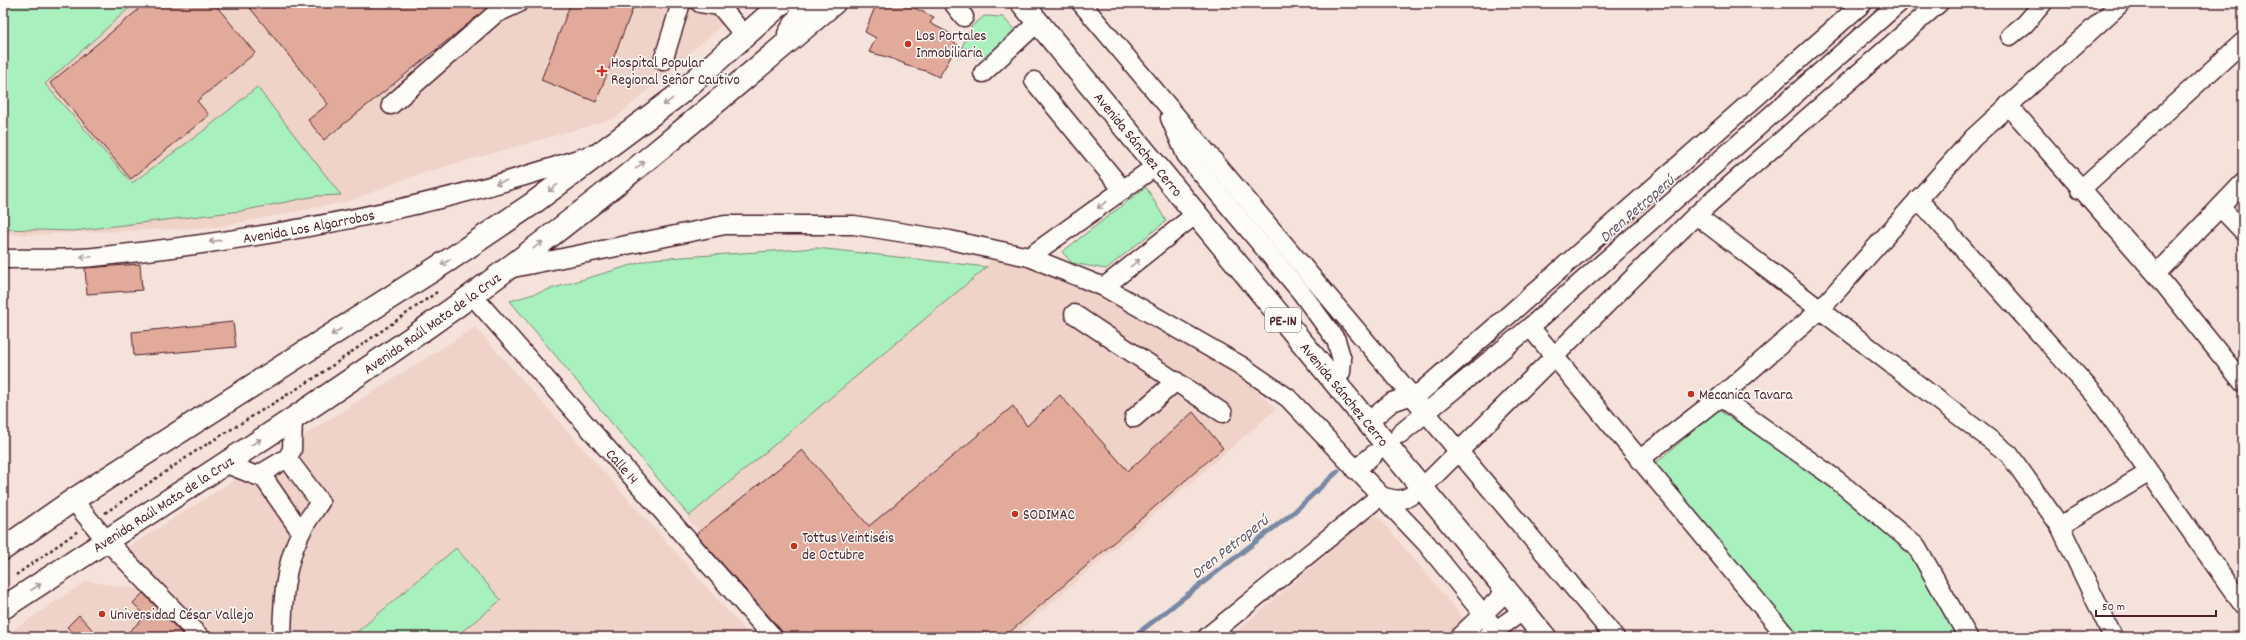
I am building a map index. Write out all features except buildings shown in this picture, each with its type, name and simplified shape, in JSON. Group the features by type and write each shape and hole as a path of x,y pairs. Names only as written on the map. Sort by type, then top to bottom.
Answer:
{"main road":[{"path":"3,549 73,500 452,258 532,204 678,95 782,3"},
{"path":"764,19 792,3"},
{"path":"762,63 783,42 802,15 804,6 800,3"},
{"name":"Avenida Raúl Mata de la Cruz","path":"3,608 366,370 472,295 608,191 834,3"},
{"name":"Avenida Sánchez Cerro","path":"1022,3 1545,637"}],"street":[{"path":"391,105 495,14 519,3"},
{"path":"663,61 681,3"},
{"path":"700,3 721,4 745,36"},
{"path":"1081,3 1410,396 1459,449 1615,637"},
{"path":"1368,422 1392,402 1421,392 1863,3"},
{"path":"1400,434 1530,327 1899,3"},
{"path":"1380,496 1398,501 1408,499 1422,488 1459,449 1556,356 1696,215 1939,3"},
{"path":"2010,36 2025,24 2043,3"},
{"path":"1639,460 1720,397 1819,310 1973,138 2121,3"},
{"path":"983,73 1037,23"},
{"path":"2080,190 2243,42"},
{"path":"1034,81 1123,190"},
{"path":"1162,100 1186,155 1301,292 1336,340 1342,360 1341,372 1335,383"},
{"path":"2008,105 2080,190 2156,274 2243,383"},
{"name":"Avenida Los Algarrobos","path":"3,259 92,257 275,232 418,204 554,168 605,149"},
{"path":"1029,258 1156,166"},
{"path":"2156,274 2243,183"},
{"path":"1918,199 2095,394 2148,473 2243,604"},
{"path":"2220,207 2243,230"},
{"path":"1104,287 1196,214"},
{"path":"1696,215 1819,310 1998,444 2012,459 2060,526 2113,637"},
{"path":"507,269 725,225 854,226 950,240 1029,258 1104,287 1265,381 1288,398 1426,543 1488,627"},
{"name":"Calle 14","path":"472,295 773,637"},
{"path":"1074,314 1223,413"},
{"path":"1530,327 1556,356 1639,460 1787,637"},
{"path":"1134,418 1176,381"},
{"path":"1720,397 1837,480 1918,547 1968,637"},
{"path":"224,462 257,476 287,458 292,450 293,418"},
{"path":"1355,470 1374,454"},
{"path":"282,637 283,590 289,562 301,532 320,502 287,458"},
{"path":"2060,526 2148,473"},
{"path":"261,474 301,532"},
{"path":"1207,637 1380,496"},
{"path":"73,500 106,540 200,637"},
{"path":"1488,627 1507,591"},
{"path":"1459,637 1488,627 1523,611"}],"shaded area":[{"path":"3,3 747,3 616,118 416,175 349,201 217,227 28,235 3,234"},
{"path":"996,256 1001,256 1116,299 1234,368 1276,409 1012,637 789,637 687,518"},
{"path":"475,327 751,637 208,637 127,548"},
{"path":"1375,513 1479,637 1230,637"},
{"name":"Universidad César Vallejo","path":"86,581 144,590 189,637 3,637"}],"green space":[{"path":"3,3 124,3 129,8 45,84 132,183 206,129 257,87 341,195 316,196 241,211 73,231 3,229"},
{"path":"984,16 1003,17 1016,32 987,58 962,47 971,27"},
{"path":"1146,187 1166,221 1106,269 1072,263 1062,252"},
{"path":"817,248 987,267 689,516 510,301 652,259"},
{"path":"1718,410 1848,493 1926,572 1958,637 1796,637 1651,467"},
{"path":"456,548 501,600 455,637 351,637"}],"waterway":[{"name":"Dren Petroperú","path":"1133,637 1294,512 1338,471"}],"place":[{"name":"Los Portales Inmobiliaria","path":"908,44"},
{"name":"Hospital Popular Regional Señor Cautivo","path":"602,71"},
{"name":"Mecanica Tavara","path":"1691,394"},
{"name":"SODIMAC","path":"1015,514"},
{"name":"Tottus Veintiséis de Octubre","path":"794,546"},
{"name":"Universidad César Vallejo","path":"102,614"}]}
